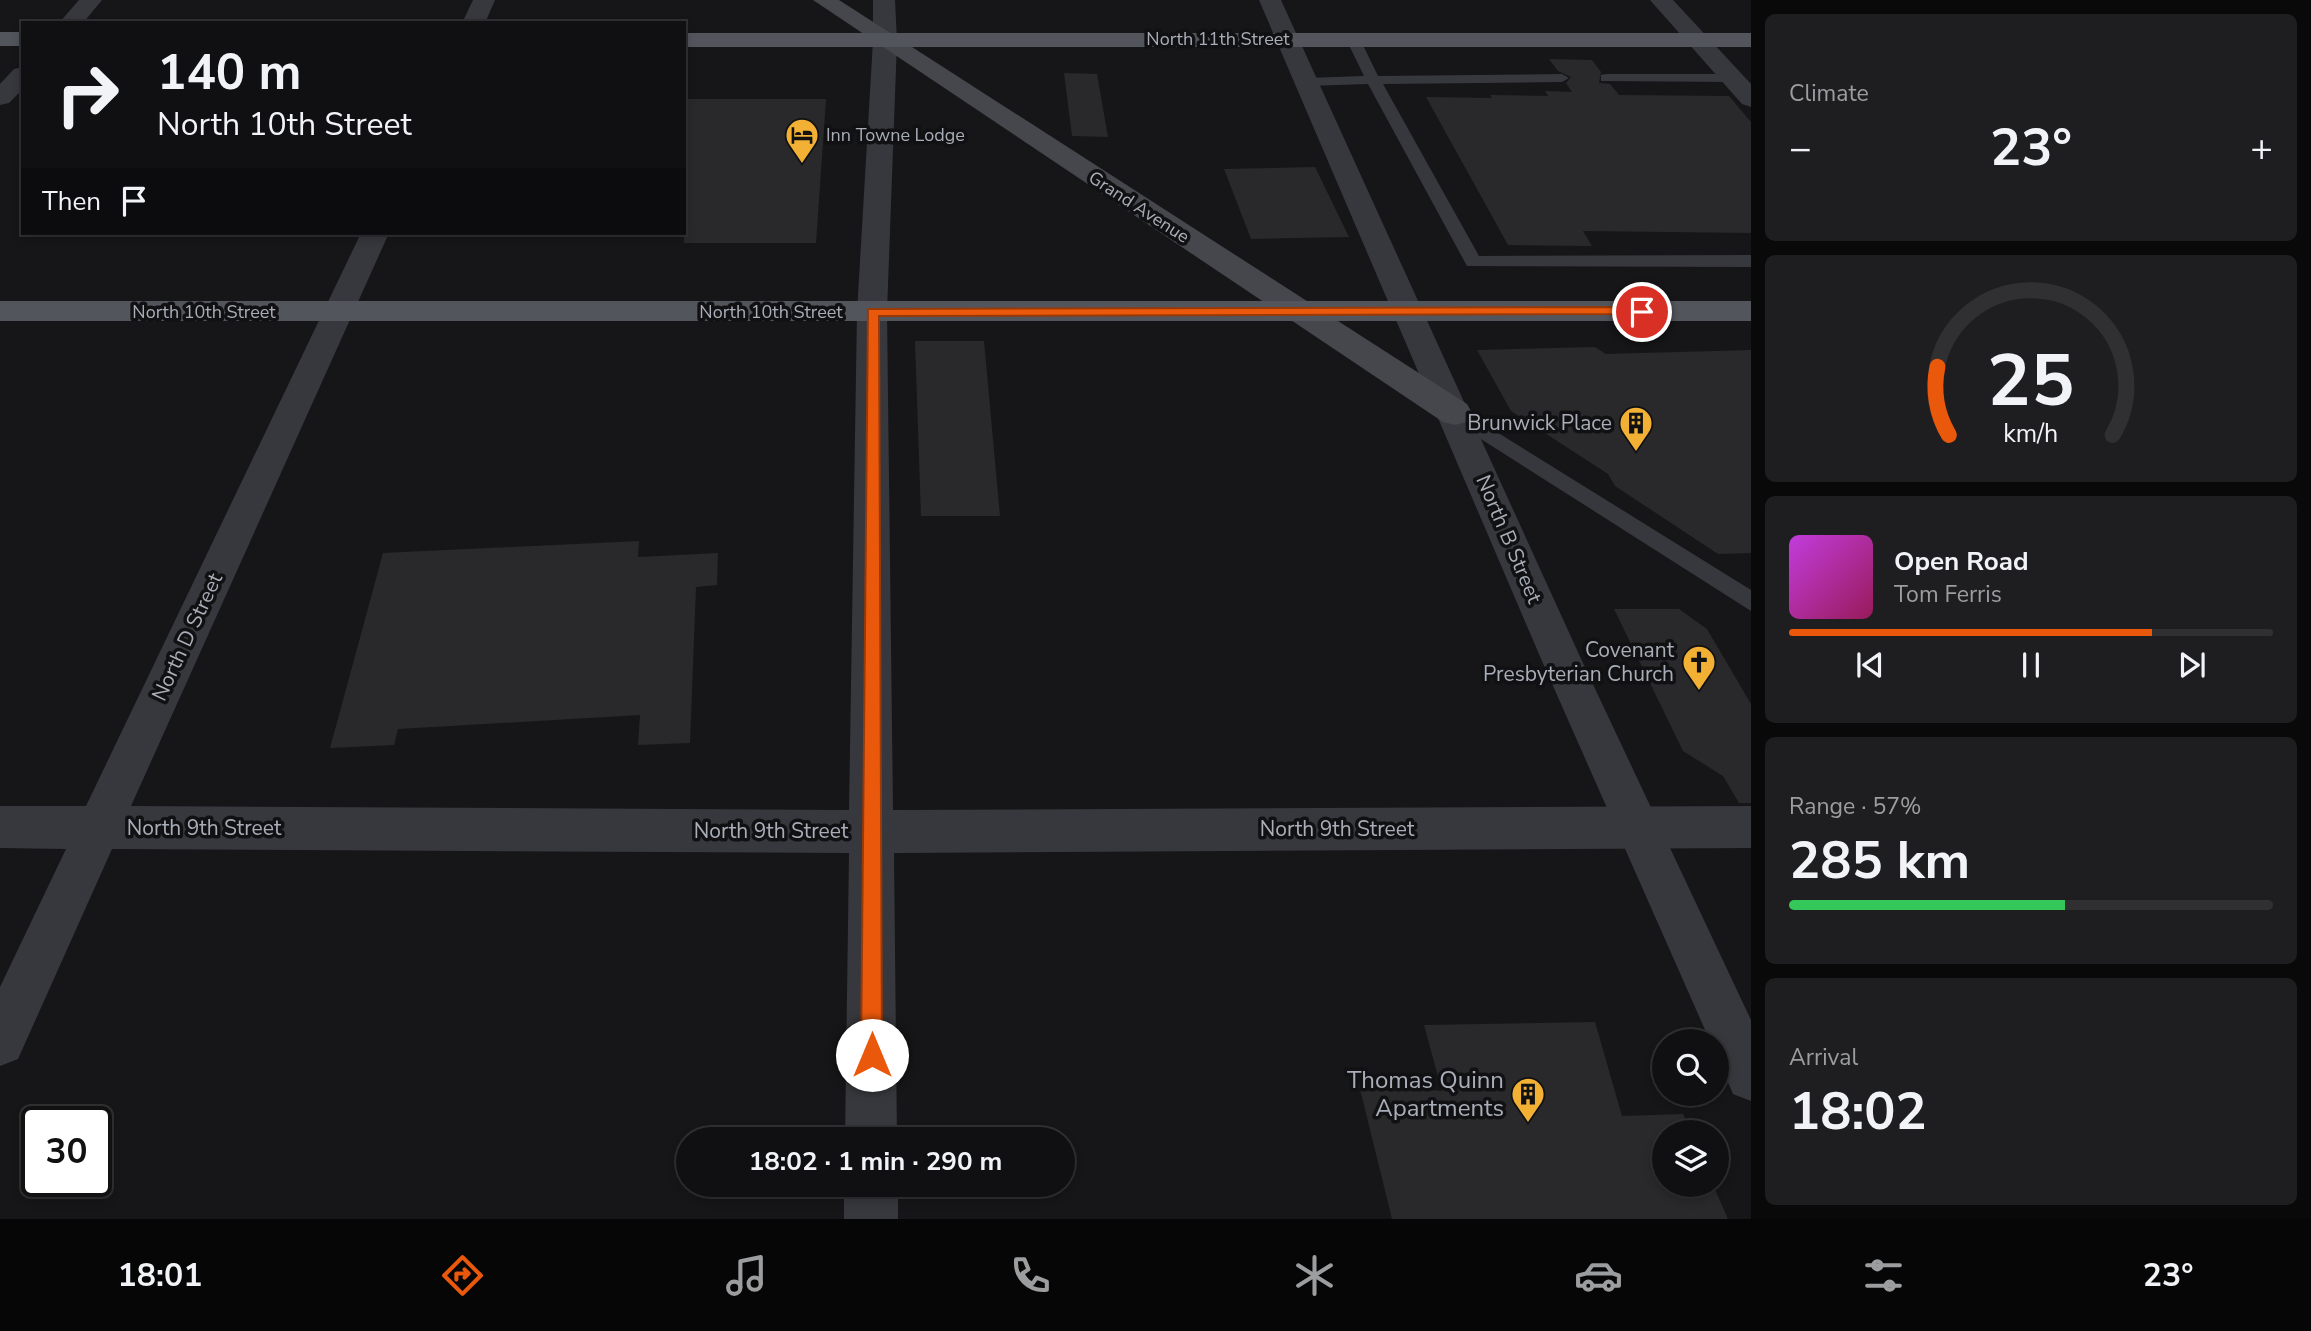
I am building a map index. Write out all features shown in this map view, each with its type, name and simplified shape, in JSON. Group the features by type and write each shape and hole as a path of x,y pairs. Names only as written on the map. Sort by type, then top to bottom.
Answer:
{"main road":[{"name":"Grand Avenue","path":"824,0 1455,413"},
{"path":"0,39 21,39"},
{"name":"North 11th Street","path":"686,40 1751,40"},
{"name":"North 10th Street","path":"0,311 1751,311"}],"street":[{"path":"72,21 92,0"},
{"path":"474,21 484,0"},
{"path":"871,1127 872,312 885,41 884,0"},
{"name":"North B Street","path":"1270,0 1455,413 1562,661 1751,1076"},
{"path":"1661,0 1751,99"},
{"path":"0,98 21,76"},
{"name":"North D Street","path":"0,1041 373,235"},
{"name":"North 9th Street","path":"0,827 872,832 1751,827"},
{"path":"871,1197 871,1219"}],"lane":[{"path":"1353,39 1473,262 1751,261"},
{"path":"1307,82 1562,78"},
{"path":"1606,79 1731,78"},
{"path":"1455,413 1751,602"}],"building":[{"path":"1549,59 1592,60 1601,72 1599,83 1610,84 1619,95 1729,96 1751,122 1751,233 1583,231 1592,246 1508,245 1426,97 1492,98 1490,95 1548,96 1545,91 1572,92 1566,83 1571,77 1558,71"},
{"path":"1064,73 1097,74 1108,137 1072,136"},
{"name":"Inn Towne Lodge","path":"686,99 826,99 816,243 684,243"},
{"path":"1315,167 1349,237 1251,239 1224,169"},
{"path":"915,341 984,341 1000,516 921,516"},
{"name":"Brunwick Place","path":"1595,347 1606,354 1751,350 1751,553 1718,554 1615,486 1608,474 1511,411 1477,350"},
{"path":"639,541 638,557 718,553 717,585 696,587 690,743 638,745 640,715 398,729 394,745 330,748 383,553"},
{"name":"Covenant Presbyterian Church","path":"1614,609 1679,609 1707,629 1751,704 1751,803 1739,803 1723,776 1683,751"},
{"name":"Thomas Quinn Apartments","path":"1595,1022 1622,1116 1683,1114 1686,1120 1652,1120 1652,1197 1718,1197 1728,1219 1392,1219 1359,1085 1442,1091 1424,1025"}],"place":[{"name":"Inn Towne Lodge","path":"802,165"},
{"name":"Brunwick Place","path":"1636,453"},
{"name":"Covenant Presbyterian Church","path":"1699,692"},
{"name":"Thomas Quinn Apartments","path":"1528,1124"}],"route":[{"path":"872,1055 872,312 1642,312"}]}
